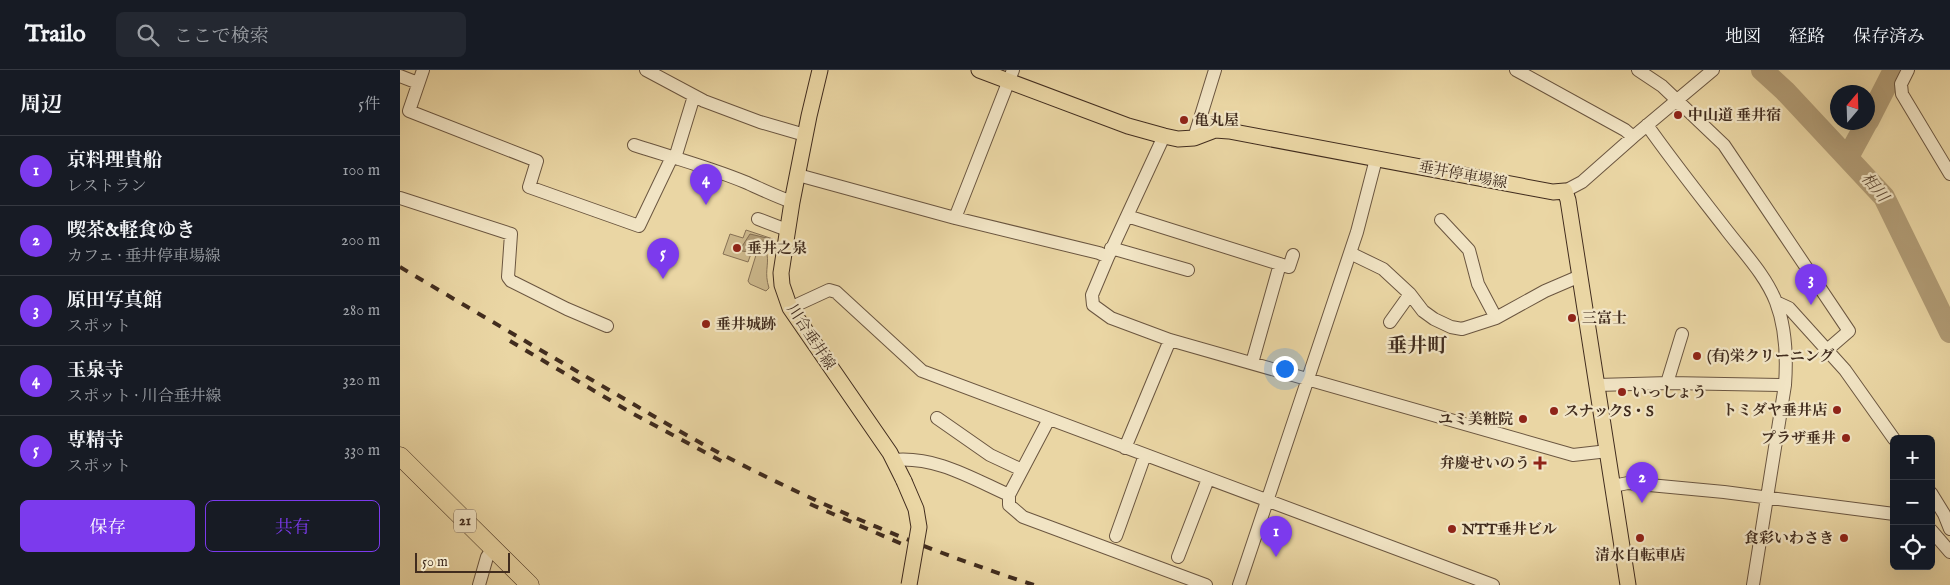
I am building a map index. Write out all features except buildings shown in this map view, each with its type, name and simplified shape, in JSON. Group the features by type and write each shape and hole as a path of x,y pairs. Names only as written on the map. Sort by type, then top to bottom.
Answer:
{"highway":[{"name":"21","path":"400,456 530,585"}],"main road":[{"name":"川合垂井線","path":"820,70 792,202 781,273 782,286 790,308 894,460 916,509 919,527 909,585"},
{"name":"垂井停車場線","path":"979,70 1011,76 1128,126 1178,139 1194,138 1215,130 1229,131 1553,192 1565,191"},
{"path":"1565,191 1568,200 1628,585"}],"street":[{"path":"423,70 409,111 537,162 529,187 639,226 671,159 675,158 694,96"},
{"path":"646,70 694,96 760,122 805,134"},
{"path":"1194,138 1215,70"},
{"path":"1516,70 1633,136"},
{"path":"1638,70 1681,98 1724,145 1807,267 1849,332 1827,350"},
{"path":"1565,191 1582,182 1633,136 1713,70"},
{"path":"1908,70 1901,84 1902,94 1950,174"},
{"path":"400,76 418,83"},
{"path":"954,218 1011,76"},
{"path":"1647,125 1761,275 1776,302 1787,354 1785,385 1753,585"},
{"path":"1164,136 1126,216 1092,295 1093,305 1111,318 1170,340 1573,455 1608,451"},
{"path":"634,145 746,182 768,194 792,202"},
{"path":"1239,585 1350,254 1376,159"},
{"path":"798,175 954,218 1099,253 1110,253 1188,270"},
{"path":"400,198 511,234 508,276 511,280 568,309 607,326"},
{"path":"1126,216 1290,267 1293,255"},
{"path":"758,219 788,230"},
{"path":"1441,220 1469,250 1478,284 1496,318"},
{"path":"1350,254 1383,269 1434,320 1462,329 1496,318 1580,276"},
{"path":"1252,363 1280,264"},
{"path":"790,308 829,290 836,292 922,371 1493,585"},
{"path":"1390,322 1410,294"},
{"path":"1776,302 1789,308 1845,370 1891,435"},
{"path":"1667,383 1682,334"},
{"path":"1125,448 1170,340"},
{"path":"1596,385 1667,383 1785,385"},
{"path":"936,418 990,455 1022,470"},
{"path":"1049,419 1009,495 1009,505 1023,517 1206,585"},
{"path":"1116,536 1145,455"},
{"path":"894,460 912,458 945,466 1009,495"},
{"path":"1178,556 1208,479"},
{"path":"1613,486 1628,483 1724,492 1890,514"},
{"path":"1935,499 1950,529"},
{"path":"1935,535 1950,552"},
{"path":"479,585 487,557 493,548"}],"shaded area":[{"path":"746,230 773,239 771,245 756,240 748,262 723,254 730,234 743,238"},
{"path":"750,234 771,239 768,242 753,240 748,252 742,251 741,248"},
{"path":"760,250 767,254 769,288 766,291 750,284 748,281 756,255"}],"waterway":[{"name":"相川","path":"1762,70 1785,91 1884,197 1950,332"},
{"path":"1875,107 1894,70"},
{"path":"1848,157 1863,130"}],"railway":[{"path":"400,267 676,429 764,476 839,511 917,543 1034,585"},
{"path":"510,341 630,412 725,463"},
{"path":"810,504 918,551"}],"place":[{"name":"中山道 垂井宿","path":"1678,115"},
{"name":"亀丸屋","path":"1184,120"},
{"name":"玉泉寺","path":"706,205"},
{"name":"垂井之泉","path":"737,248"},
{"name":"専精寺","path":"663,279"},
{"name":"原田写真館","path":"1811,305"},
{"name":"三富士","path":"1572,318"},
{"name":"垂井城跡","path":"706,324"},
{"name":"(有)栄クリーニング","path":"1697,356"},
{"name":"いっしょう","path":"1622,392"},
{"name":"トミダヤ垂井店","path":"1837,410"},
{"name":"スナックS・S","path":"1554,411"},
{"name":"ユミ美粧院","path":"1523,419"},
{"name":"プラザ垂井","path":"1846,438"},
{"name":"弁慶せいのう","path":"1540,463"},
{"name":"喫茶&軽食ゆき","path":"1642,503"},
{"name":"NTT垂井ビル","path":"1452,529"},
{"name":"清水自転車店","path":"1640,538"},
{"name":"食彩いわさき","path":"1844,538"},
{"name":"京料理貴船","path":"1276,557"}],"district":[{"name":"垂井町","path":"1417,346"}]}
